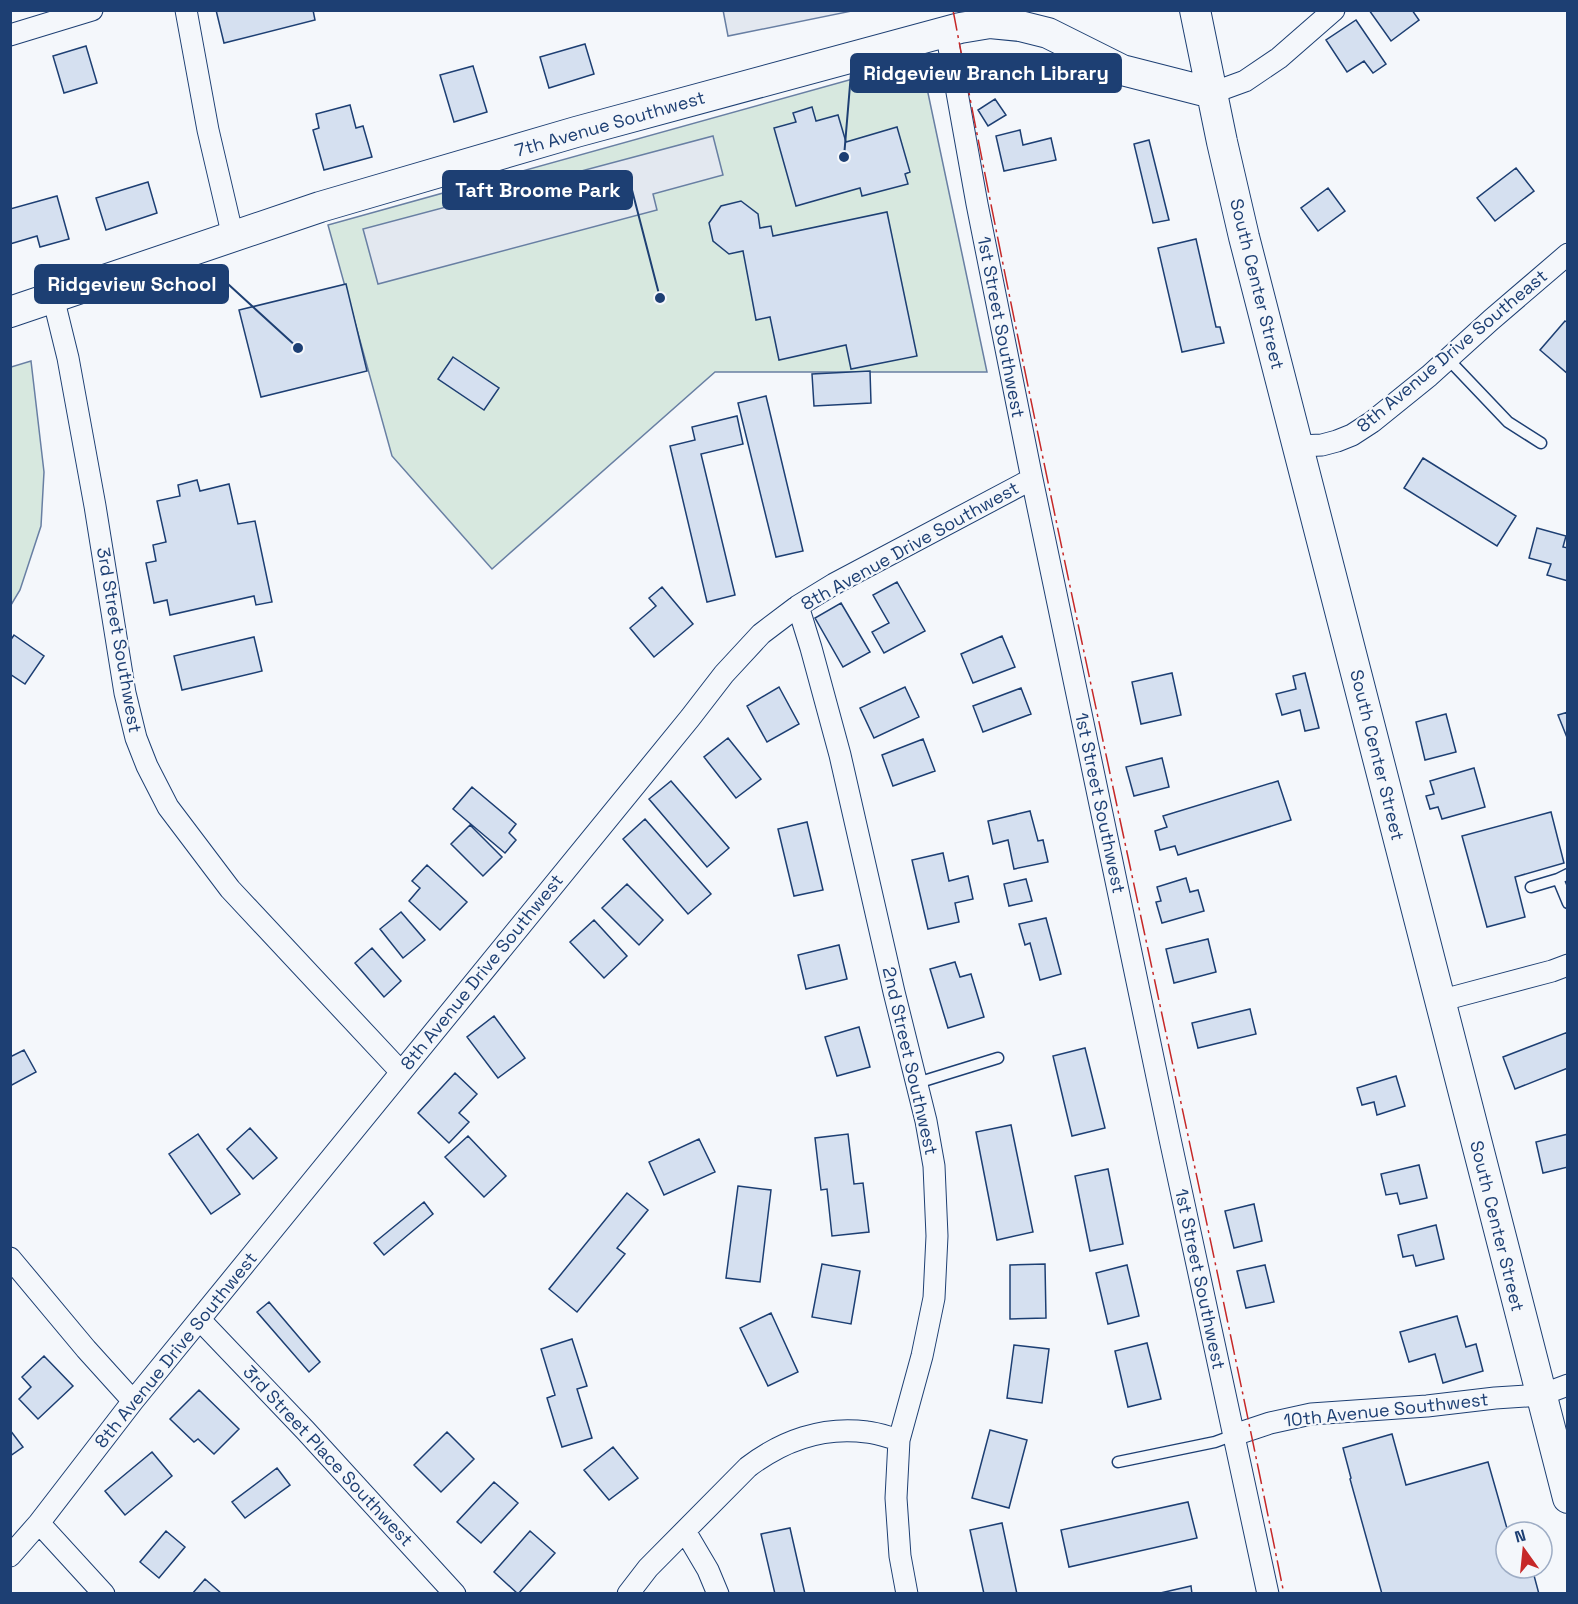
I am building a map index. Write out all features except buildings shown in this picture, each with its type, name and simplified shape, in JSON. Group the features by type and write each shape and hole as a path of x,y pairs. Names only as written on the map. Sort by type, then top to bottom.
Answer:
{"street":[{"path":"10,35 92,10"},
{"path":"186,10 208,130 233,237"},
{"name":"South Center Street","path":"1195,10 1221,142 1241,226 1439,1001 1554,1390 1568,1497"},
{"path":"1212,93 1245,81 1279,58 1334,10"},
{"name":"7th Avenue Southwest","path":"10,312 321,207 944,21 960,27 990,23 1020,26 1048,33 1122,70 1212,93"},
{"name":"1st Street Southwest","path":"944,21 977,204 1032,479 1172,1150 1268,1593"},
{"name":"8th Avenue Drive Southeast","path":"1298,446 1322,445 1337,441 1352,435 1372,422 1568,254"},
{"name":"3rd Street Southwest","path":"53,297 73,381 125,693 136,738 147,766 168,807 230,888 401,1072"},
{"name":"8th Avenue Drive Southwest","path":"10,1556 39,1523 133,1401 724,674 761,634 798,606 834,584 1032,479"},
{"name":"2nd Street Southwest","path":"798,606 840,755 891,981 926,1120 934,1166 938,1236 934,1298 922,1356 898,1440 897,1498 900,1556 908,1593"},
{"path":"1439,1001 1568,965"},
{"path":"10,1258 133,1401"},
{"name":"3rd Street Place Southwest","path":"200,1320 455,1593"},
{"name":"10th Avenue Southwest","path":"1234,1435 1270,1423 1311,1414 1427,1406 1554,1390"},
{"path":"628,1593 648,1568 748,1467 761,1457 789,1442 819,1432 867,1432 898,1440"},
{"path":"39,1523 104,1593"},
{"path":"685,1531 708,1570 717,1593"}],"lane":[{"path":"1448,358 1508,422 1541,443"},
{"path":"1531,887 1563,877 1568,903"},
{"path":"917,1083 998,1058"},
{"path":"1118,1462 1215,1442 1234,1435"}],"shaded area":[{"path":"723,10 852,10 852,11 728,36"},
{"path":"921,60 987,372 715,372 492,569 392,456 328,225"},
{"path":"713,136 723,175 653,194 657,210 378,284 363,229"},
{"path":"31,361 44,472 41,526 20,590 11,605 11,367"}],"power":[{"path":"953,10 1032,407 1284,1594"}],"place":[{"name":"Ridgeview Branch Library","path":"844,157"},
{"name":"Taft Broome Park","path":"660,298"},
{"name":"Ridgeview School","path":"298,348"}]}
